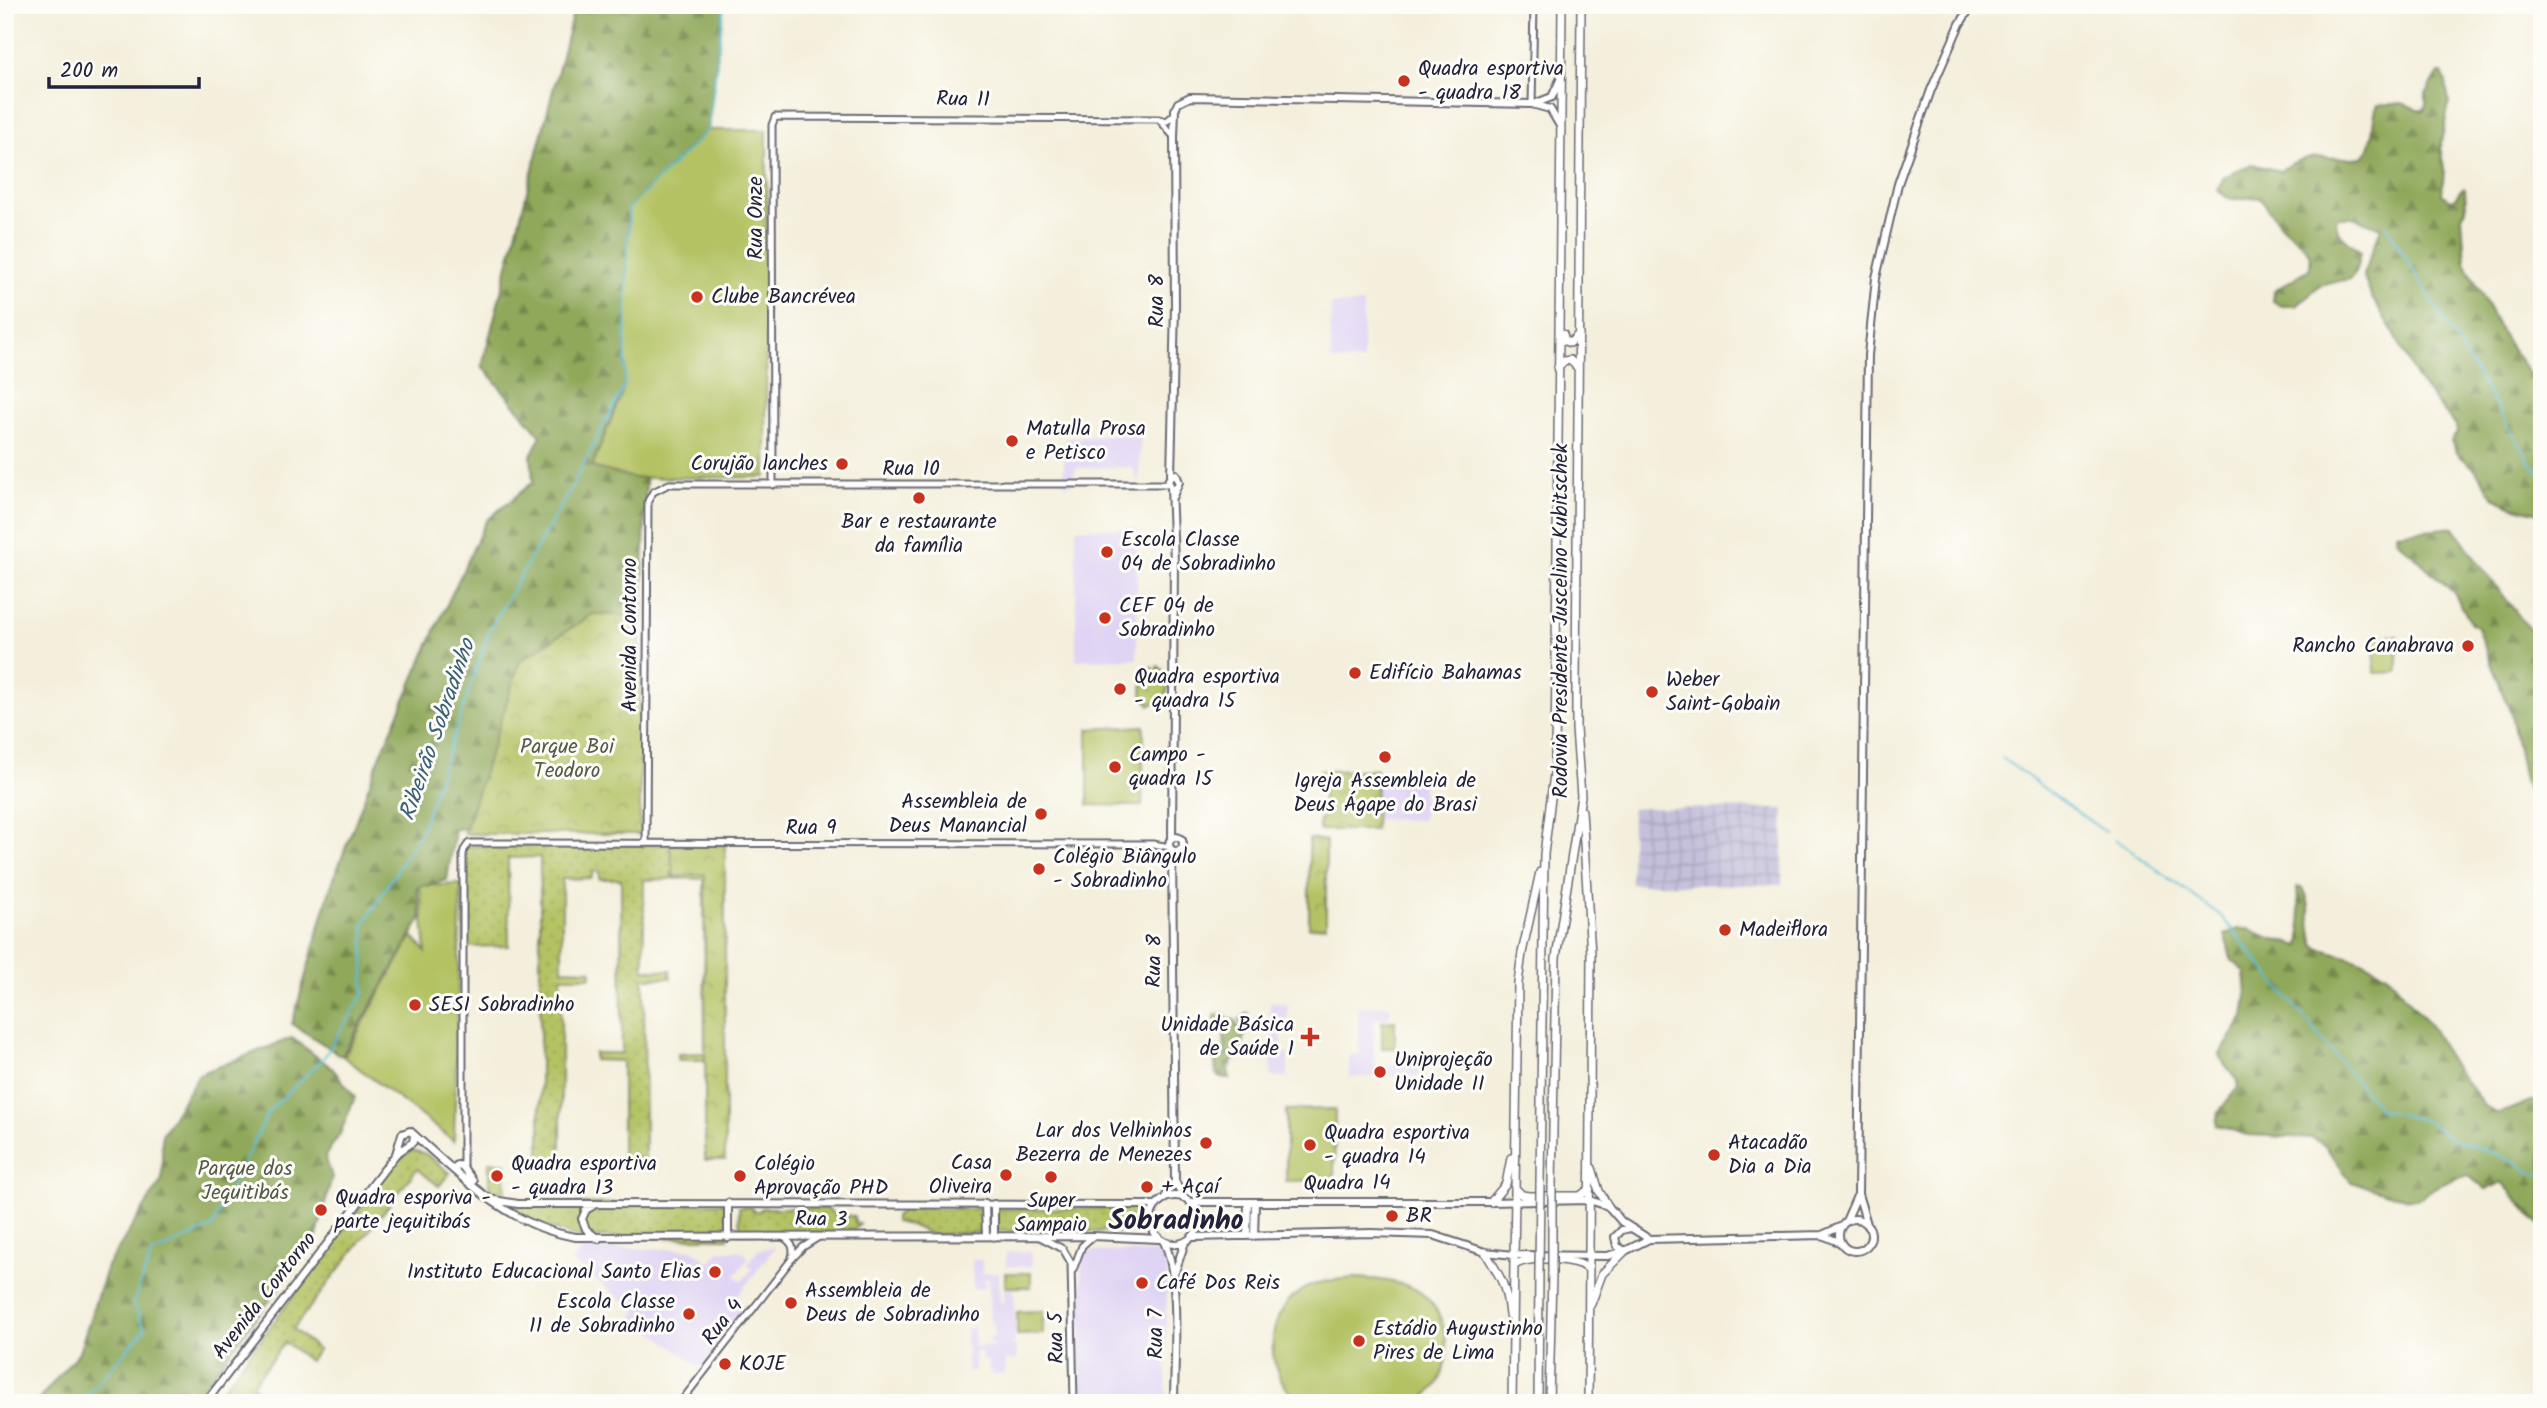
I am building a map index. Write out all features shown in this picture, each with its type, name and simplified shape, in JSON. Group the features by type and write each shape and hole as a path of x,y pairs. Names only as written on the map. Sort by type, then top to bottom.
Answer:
{"highway":[{"name":"Rodovia Presidente Juscelino Kubitschek","path":"1538,1403 1544,854 1555,766 1562,5"},
{"name":"Rodovia Presidente Juscelino Kubitschek","path":"1549,1403 1556,958 1581,796 1576,729 1581,5"},
{"path":"1561,323 1564,339 1568,343 1572,343 1578,334"},
{"path":"1558,367 1564,361 1570,360 1578,369"},
{"path":"1581,796 1591,954 1588,1403"},
{"path":"1512,1403 1518,983 1544,854"},
{"path":"1491,1202 1506,1184 1511,1166 1515,1105"},
{"path":"1589,1159 1599,1191 1608,1206"},
{"path":"1515,1187 1522,1195 1529,1196 1580,1196 1589,1189"},
{"path":"1579,1200 1589,1210"},
{"path":"1588,1319 1597,1282 1608,1266 1625,1251"},
{"path":"1485,1252 1500,1274 1506,1290 1512,1348"},
{"path":"1514,1267 1523,1260 1563,1260 1579,1262 1588,1270"}],"main road":[{"path":"1175,1181 1157,1205 1151,1222 1162,1240 1171,1244 1185,1242 1193,1237 1371,1233 1433,1235 1485,1252 1514,1255 1611,1255 1649,1239 1822,1235 1852,1251 1862,1250 1867,1246 1871,1235 1858,1194 1868,355 1877,278 1898,184 1931,90 1960,24 1972,5"},
{"path":"1532,104 1552,97 1561,79"},
{"path":"1174,137 1178,103 1190,97 1532,104 1552,111 1560,126"},
{"name":"Rua 8","path":"1174,137 1171,501 1174,562 1172,987 1175,1181 1183,1198"},
{"path":"424,1146 402,1143 400,1139 405,1131 410,1131 434,1154 459,1169"},
{"path":"410,1144 414,1136"},
{"name":"Avenida Contorno","path":"396,1154 400,1139"},
{"name":"Avenida Contorno","path":"205,1403 396,1154 410,1144"},
{"name":"Rua 3","path":"459,1169 481,1191 514,1216 542,1230 576,1237 1093,1236 1162,1240"},
{"path":"1841,1243 1839,1234 1858,1194"},
{"path":"1164,1199 1183,1198 1196,1208 1199,1223 1193,1237"},
{"name":"Rua 3","path":"491,1199 518,1203 1157,1205"},
{"name":"Quadra 14","path":"1190,1202 1589,1200 1608,1206"},
{"path":"514,1216 513,1210 518,1203"},
{"path":"598,1203 586,1210 582,1219 586,1229 598,1239"},
{"path":"728,1203 728,1238"},
{"path":"985,1203 990,1236"},
{"path":"1250,1236 1251,1203"},
{"path":"990,1236 994,1204"},
{"path":"1608,1206 1649,1239"},
{"path":"1822,1235 1857,1219 1867,1224"},
{"path":"1625,1251 1617,1246 1615,1237 1622,1230 1632,1228"},
{"name":"Rua 7","path":"1162,1240 1172,1265 1173,1278 1174,1403"},
{"path":"1173,1278 1185,1242"},
{"path":"210,1403 212,1393"}],"street":[{"path":"1532,104 1534,5"},
{"name":"Rua 11","path":"772,124 775,117 783,116 1170,121 1175,114"},
{"path":"1158,119 1174,137"},
{"name":"Rua Onze","path":"772,124 773,485"},
{"name":"Rua 10","path":"648,510 648,500 653,492 668,485 1153,484 1172,481"},
{"name":"Avenida Contorno","path":"646,844 648,510"},
{"name":"Rua 9","path":"459,1169 465,1147 463,855 469,844 1173,844"},
{"path":"1072,1273 1082,1245 1093,1236"},
{"path":"783,1237 792,1243 790,1260"},
{"name":"Rua 4","path":"680,1403 790,1260 803,1247 819,1237"},
{"path":"1040,1237 1063,1249 1068,1255 1072,1273"},
{"name":"Rua 5","path":"1072,1273 1074,1403"}],"shaded area":[{"path":"1331,304 1363,304 1363,361 1331,361"},
{"path":"1141,433 1139,484 1132,467 1076,468 1071,485 1064,484 1064,439"},
{"path":"1076,528 1137,528 1137,659 1076,660"},
{"path":"1376,776 1423,776 1423,820 1375,819"},
{"path":"1632,808 1784,809 1782,885 1631,884"},
{"path":"1270,1003 1288,1003 1288,1026 1284,1026 1282,1030 1282,1053 1288,1053 1288,1077 1271,1077"},
{"path":"1358,1006 1390,1006 1390,1018 1374,1019 1374,1065 1398,1065 1399,1060 1420,1061 1420,1076 1349,1077 1349,1055 1359,1054"},
{"path":"776,1246 733,1302 744,1311 701,1368 633,1317 636,1311 572,1262 583,1248 693,1249 709,1263 720,1250 741,1251 749,1257 735,1276 742,1281 752,1269 748,1264 758,1250"},
{"path":"1032,1251 1032,1267 1006,1266 1006,1252"},
{"path":"1082,1251 1167,1253 1166,1403 1080,1403"},
{"path":"972,1260 982,1260 982,1273 999,1272 1000,1302 1004,1302 1004,1289 1014,1289 1015,1335 1014,1344 1009,1345 1016,1346 1017,1360 1005,1360 1003,1375 992,1375 989,1361 982,1361 981,1351 975,1352 975,1372 967,1372 966,1328 974,1328 975,1347 994,1346 990,1344 989,1338 994,1337 994,1322 990,1322 989,1279 985,1279 985,1288 973,1289"}],"green space":[{"path":"575,5 724,5 708,130 629,209 625,385 592,466 646,478 642,621 594,626 526,828 455,829 447,880 417,888 421,919 342,1056 292,1024 330,889 379,759 486,521 533,482 531,455 541,436 482,366"},
{"path":"2439,73 2442,73 2446,82 2449,104 2440,147 2444,169 2442,194 2450,200 2454,199 2462,188 2465,189 2466,209 2462,216 2465,262 2505,339 2542,392 2542,514 2512,506 2494,497 2475,469 2458,454 2451,441 2457,433 2456,426 2418,381 2394,333 2372,298 2363,275 2381,228 2353,217 2337,217 2339,232 2360,251 2351,278 2318,287 2296,306 2282,306 2273,301 2274,291 2309,269 2311,262 2307,249 2278,222 2260,198 2233,199 2218,190 2224,177 2252,164 2280,171 2291,164 2311,158 2363,157 2370,145 2378,105 2402,103 2423,111 2426,94"},
{"name":"Clube Bancrévea","path":"708,130 767,130 766,477 634,478 592,467 625,385 629,208"},
{"path":"2454,527 2542,646 2542,814 2525,785 2511,714 2476,625 2471,623 2454,593 2396,539 2396,533"},
{"name":"Parque Boi Teodoro","path":"593,614 640,616 640,834 464,834 520,661"},
{"path":"2397,636 2398,672 2375,673 2374,637"},
{"path":"1158,666 1167,677 1168,690 1164,699 1150,705 1142,694 1144,671 1152,667 1154,675"},
{"name":"Campo - quadra 15","path":"1144,726 1142,806 1088,805 1088,729"},
{"path":"1376,770 1375,830 1319,830 1319,820 1323,818 1323,776 1319,775 1319,771"},
{"path":"1309,839 1326,841 1326,926 1309,928"},
{"path":"725,844 725,1160 705,1160 705,1060 678,1060 678,1054 705,1053 704,879 674,879 672,874 671,879 644,880 644,970 670,970 671,978 644,978 645,1159 622,1159 622,1061 594,1060 594,1053 622,1053 621,879 599,879 599,871 593,872 591,878 562,879 562,969 591,970 591,977 561,977 561,1161 540,1161 540,857 508,858 509,946 464,947 463,855 466,846"},
{"path":"725,844 725,1160 705,1160 705,874 674,877 670,845"},
{"name":"SESI Sobradinho","path":"461,884 454,1141 344,1057 412,936 426,952 420,886"},
{"path":"2297,887 2303,888 2306,895 2315,945 2358,959 2387,974 2432,1028 2452,1064 2485,1106 2498,1114 2531,1101 2542,1101 2542,1227 2502,1182 2486,1190 2469,1176 2456,1178 2434,1188 2419,1199 2408,1199 2351,1182 2325,1146 2313,1138 2247,1135 2216,1125 2221,1109 2238,1087 2237,1081 2219,1056 2244,1017 2247,996 2245,972 2231,959 2225,934 2238,929 2249,929 2300,946"},
{"path":"1223,1013 1229,1020 1236,1021 1240,1032 1243,1030 1240,1019 1248,1013 1252,1030 1244,1036 1242,1055 1232,1061 1230,1067 1226,1064 1230,1078 1220,1078 1216,1074 1215,1062 1220,1057 1229,1055 1225,1053 1224,1029 1218,1031 1215,1026 1215,1015"},
{"path":"1395,1021 1395,1048 1382,1048 1382,1022"},
{"name":"Parque dos Jequitibás","path":"292,1038 332,1068 355,1097 340,1134 325,1156 332,1177 316,1240 191,1403 36,1403 79,1352 107,1266 162,1180 162,1134 199,1074"},
{"name":"Quadra esportiva - quadra 14","path":"1335,1109 1334,1180 1286,1181 1286,1110"},
{"path":"412,1150 426,1154 450,1173 439,1186 417,1169 293,1329 318,1350 309,1361 285,1342 252,1385 275,1403 215,1403 218,1395 397,1160"},
{"name":"Quadra esportiva - quadra 13","path":"489,1162 506,1163 505,1191 489,1190"},
{"path":"728,1203 728,1238 576,1237 514,1216 513,1210 518,1204"},
{"path":"739,1207 751,1207 753,1211 760,1211 761,1208 826,1208 836,1215 854,1216 855,1223 860,1224 851,1233 740,1233"},
{"path":"904,1208 982,1209 983,1232 933,1235 895,1222 895,1216"},
{"path":"1148,1208 1145,1220 1149,1232 996,1231 997,1209"},
{"path":"1005,1273 1031,1273 1031,1287 1005,1287"},
{"name":"Estádio Augustinho Pires de Lima","path":"1354,1278 1408,1286 1431,1302 1438,1314 1446,1341 1443,1370 1436,1386 1419,1402 1302,1403 1289,1392 1280,1378 1275,1363 1274,1331 1279,1315 1288,1302 1314,1285"},
{"path":"1043,1311 1043,1334 1017,1335 1017,1312"}],"waterway":[{"name":"Ribeirão Sobradinho","path":"80,1403 145,1329 133,1303 152,1254 212,1227 269,1111 323,1059 364,993 364,924 421,831 490,629 569,492 625,385 629,208 708,130 724,5"},
{"path":"2386,225 2532,465 2542,473"},
{"path":"2002,758 2105,832"},
{"path":"2115,839 2220,915 2380,1110 2425,1120 2453,1140 2518,1163 2529,1172 2542,1173"}],"place":[{"name":"Quadra esportiva - quadra 18","path":"1404,81"},
{"name":"Clube Bancrévea","path":"697,297"},
{"name":"Matulla Prosa e Petisco","path":"1012,441"},
{"name":"Corujão lanches","path":"842,464"},
{"name":"Bar e restaurante da família","path":"919,498"},
{"name":"Escola Classe 04 de Sobradinho","path":"1107,552"},
{"name":"CEF 04 de Sobradinho","path":"1105,618"},
{"name":"Rancho Canabrava","path":"2468,646"},
{"name":"Edifício Bahamas","path":"1355,673"},
{"name":"Quadra esportiva - quadra 15","path":"1120,689"},
{"name":"Weber Saint-Gobain","path":"1652,692"},
{"name":"Igreja Assembleia de Deus Ágape do Brasi","path":"1385,757"},
{"name":"Campo - quadra 15","path":"1115,767"},
{"name":"Assembleia de Deus Manancial","path":"1041,814"},
{"name":"Colégio Biângulo - Sobradinho","path":"1039,869"},
{"name":"Madeiflora","path":"1725,930"},
{"name":"SESI Sobradinho","path":"415,1005"},
{"name":"Unidade Básica de Saúde 1","path":"1310,1037"},
{"name":"Uniprojeção Unidade II","path":"1380,1072"},
{"name":"Lar dos Velhinhos Bezerra de Menezes","path":"1206,1143"},
{"name":"Quadra esportiva - quadra 14","path":"1310,1145"},
{"name":"Atacadão Dia a Dia","path":"1714,1155"},
{"name":"Casa Oliveira","path":"1006,1175"},
{"name":"Quadra esportiva - quadra 13","path":"497,1176"},
{"name":"Colégio Aprovação PHD","path":"740,1176"},
{"name":"Super Sampaio","path":"1051,1177"},
{"name":"+ Açaí","path":"1147,1187"},
{"name":"Quadra esporiva - parte jequitibás","path":"321,1210"},
{"name":"BR","path":"1392,1216"},
{"name":"Instituto Educacional Santo Elias","path":"715,1272"},
{"name":"Café Dos Reis","path":"1142,1283"},
{"name":"Assembleia de Deus de Sobradinho","path":"791,1303"},
{"name":"Escola Classe 11 de Sobradinho","path":"689,1314"},
{"name":"Estádio Augustinho Pires de Lima","path":"1359,1341"},
{"name":"KOJE","path":"725,1364"}],"district":[{"name":"Sobradinho","path":"1176,1221"}]}
